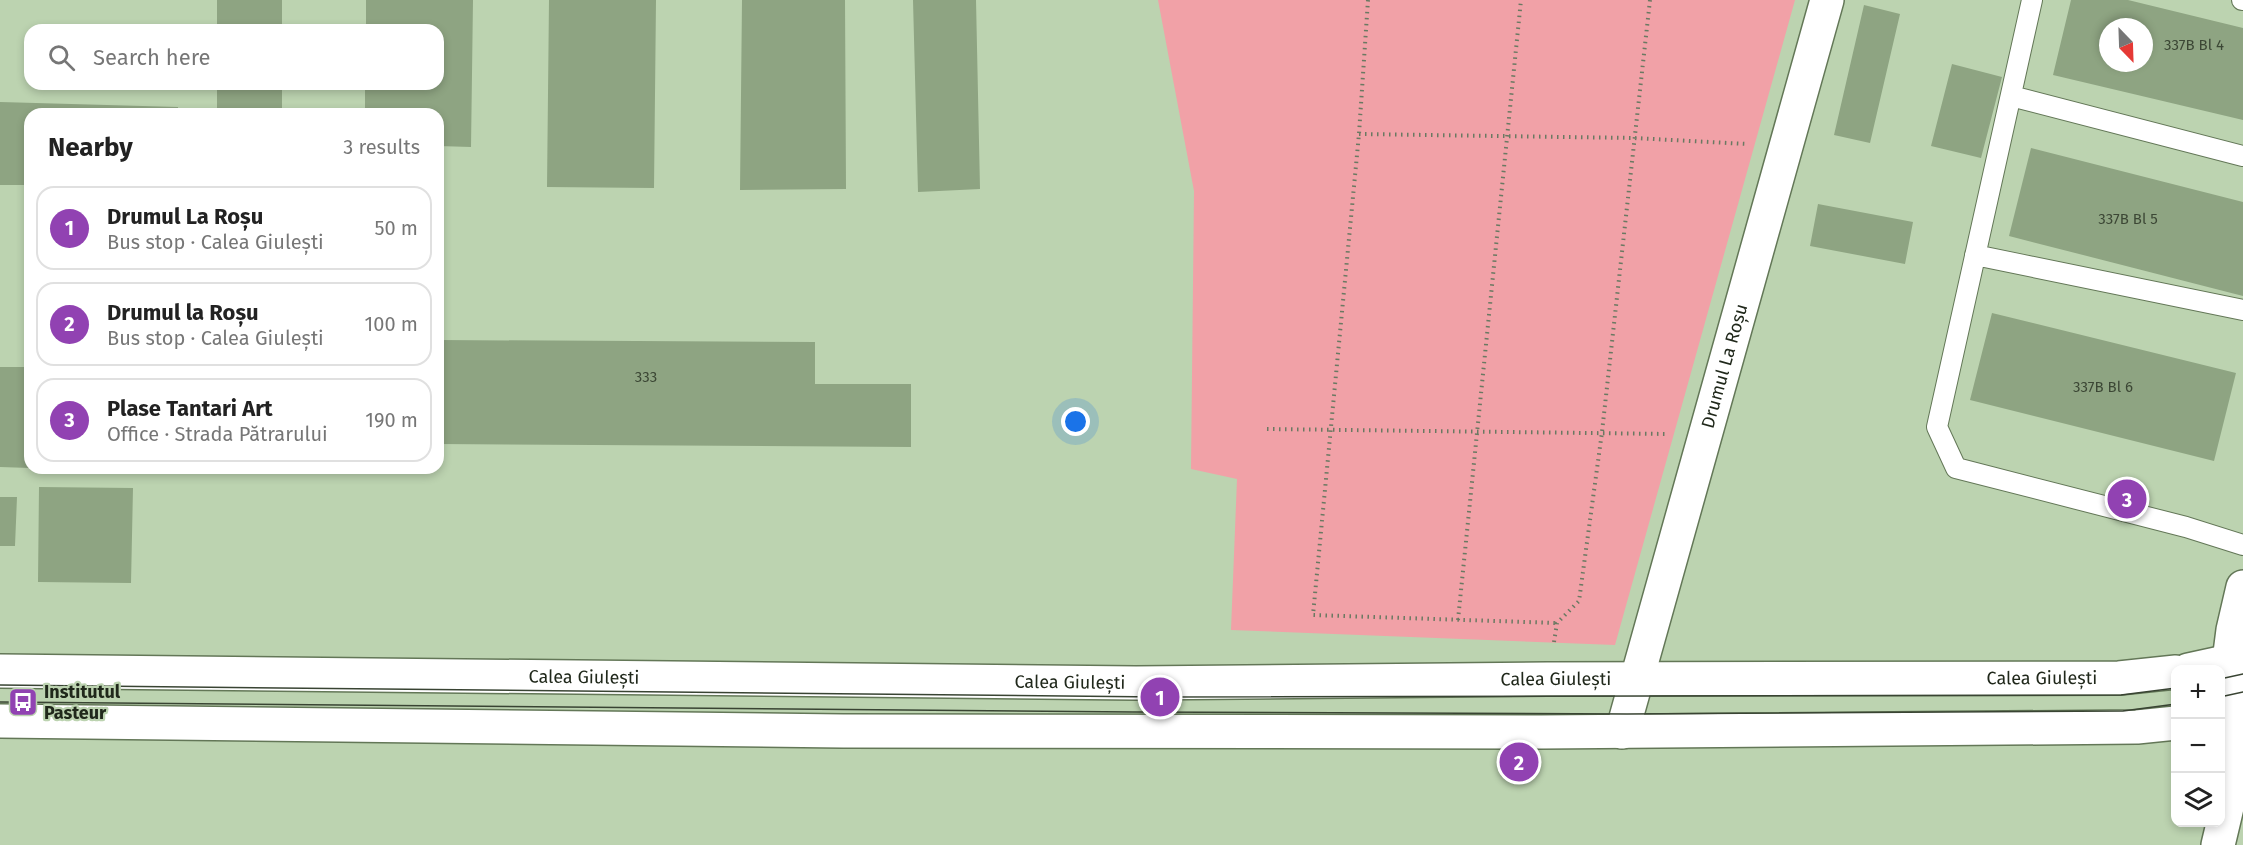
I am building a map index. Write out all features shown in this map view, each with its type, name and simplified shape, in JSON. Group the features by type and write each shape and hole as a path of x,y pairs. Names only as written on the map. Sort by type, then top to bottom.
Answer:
{"main road":[{"name":"Drumul La Roșu","path":"1622,732 1827,0"},
{"path":"2218,845 2239,746 2232,713 2236,660 2233,630 2243,587"},
{"path":"2209,665 2236,660"},
{"name":"Calea Giulești","path":"0,671 1136,683 1547,679 2119,678 2171,672"},
{"path":"0,721 843,731 1622,732 2137,727 2171,723"}],"lane":[{"path":"2032,0 1937,427 1956,468 2186,527 2243,544"},
{"path":"2011,96 2243,156"},
{"path":"1975,255 2243,310"}],"path":[{"path":"1368,0 1359,134 1313,615 1557,623 1579,602 1602,432 1650,0"},
{"path":"1458,620 1521,0"},
{"path":"1359,134 1634,138 1747,144"},
{"path":"1267,429 1667,434"}],"shaded area":[{"path":"1158,0 1795,0 1615,645 1231,630 1237,479 1191,469 1194,191"}],"building":[{"path":"217,0 282,0 282,24 217,24"},
{"path":"366,0 473,0 471,147 444,146 444,108 365,108 365,90 444,90 444,24 366,24"},
{"path":"549,0 656,0 654,188 547,187"},
{"path":"742,0 845,0 846,189 740,190"},
{"path":"913,0 976,0 980,189 918,192"},
{"path":"2071,0 2128,0 2243,28 2243,120 2053,75"},
{"path":"1864,5 1900,14 1870,143 1834,135"},
{"path":"1952,64 2002,77 1981,158 1931,146"},
{"path":"217,90 282,90 282,108 217,108"},
{"path":"0,102 178,107 24,108 24,185 0,185"},
{"path":"2031,148 2243,202 2243,296 2009,236"},
{"path":"1818,204 1913,222 1905,264 1810,246"},
{"path":"1992,313 2236,373 2214,461 1970,400"},
{"path":"444,340 815,342 815,384 911,384 911,447 444,444"},
{"path":"0,367 24,367 24,468 0,467"},
{"path":"39,487 133,488 131,583 38,582"},
{"path":"0,497 17,497 15,546 0,546"}],"tram line":[{"path":"2225,678 2243,674"},
{"path":"0,685 1160,697 2121,695 2171,689"},
{"path":"2225,696 2243,692"},
{"path":"0,702 1627,714 2123,711 2171,705"}],"place":[{"name":"Plase Tantari Art","path":"2127,499"},
{"name":"Drumul La Roșu","path":"1160,697"},
{"name":"Institutul Pasteur","path":"23,702"},
{"name":"Drumul la Roșu","path":"1519,762"}]}
